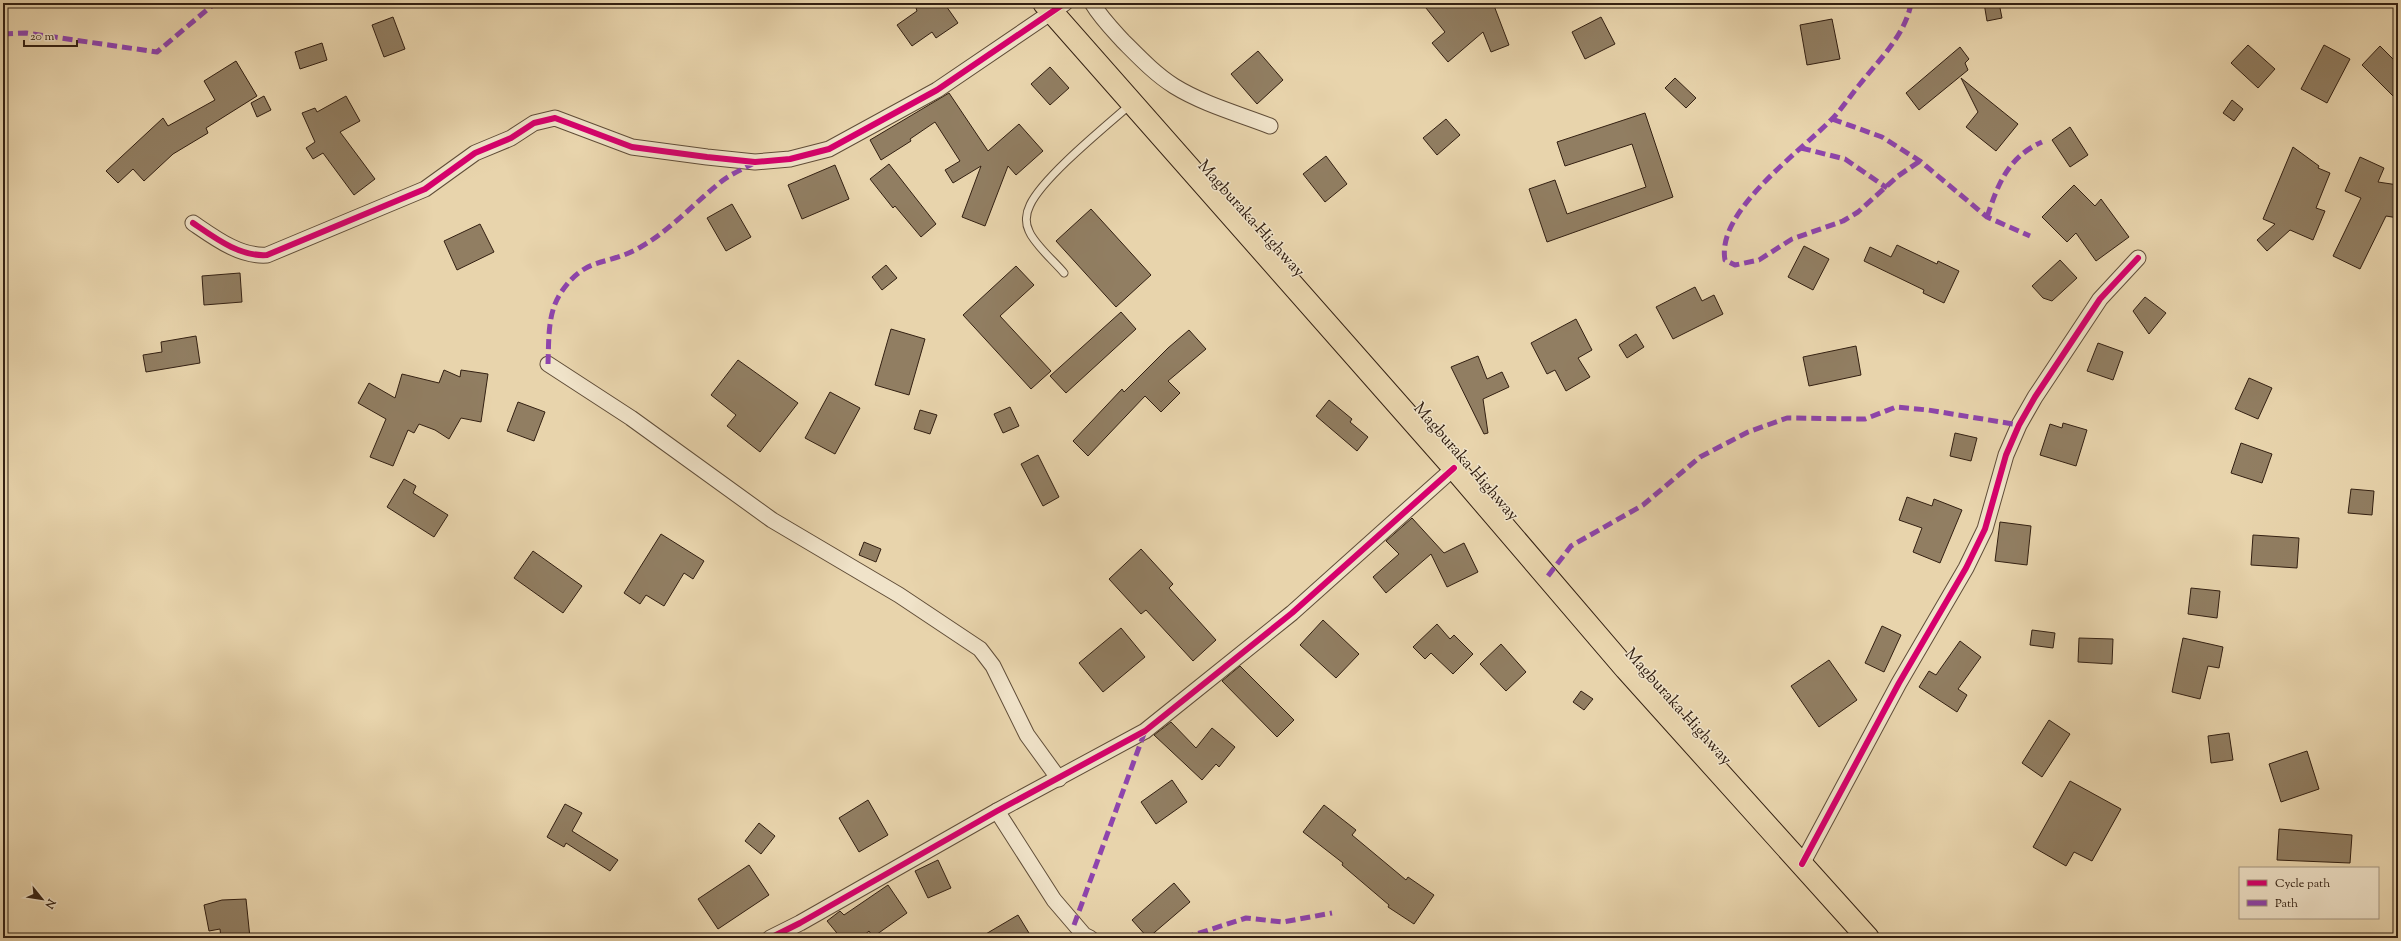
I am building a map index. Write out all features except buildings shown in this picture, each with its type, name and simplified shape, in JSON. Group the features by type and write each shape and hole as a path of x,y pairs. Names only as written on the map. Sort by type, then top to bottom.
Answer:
{"main road":[{"name":"Magburaka Highway","path":"1054,6 1131,104 1454,468 1626,669 1868,938"}],"street":[{"path":"1092,3 1100,16 1128,47 1155,72 1174,86 1192,96 1270,126"},
{"path":"193,223 214,238 253,256 267,255 425,189 475,153 511,138 534,123 555,118 632,147 755,162 797,157 829,149 937,90 1054,6"},
{"path":"1802,864 1900,683 1966,568 1984,529 2006,455 2035,396 2100,299 2138,258"},
{"path":"548,364 631,418 772,520 899,595 980,649 993,666 1027,734 1059,779"},
{"path":"770,938 899,869 997,811 1059,779 1145,731 1292,613 1454,468"},
{"path":"997,811 1054,900 1084,935 1090,938"}],"lane":[{"path":"1064,273 1029,232 1026,218 1030,204 1041,189 1070,160 1131,104"}],"marked path":[{"path":"3,34 26,33 157,52 215,3"},
{"path":"1911,3 1904,25 1898,36 1839,111 1781,165 1746,203 1733,222 1726,241 1725,260 1735,265 1759,260 1792,239 1843,221 1858,212 1898,176 1920,161"},
{"path":"1832,119 1882,137 1920,161 1987,217 2030,236"},
{"path":"1987,217 1995,193 2006,173 2021,155 2030,148 2042,142"},
{"path":"1801,148 1845,159 1887,188"},
{"path":"548,364 551,317 557,299 571,280 588,267 627,254 651,241 672,225 722,181 754,163"},
{"path":"1548,576 1571,546 1643,505 1700,457 1748,432 1787,418 1865,419 1896,407 1928,410 2019,425"},
{"path":"1074,925 1145,731"},
{"path":"1184,938 1246,918 1283,922 1332,913"}],"cycle path":[{"path":"193,223 219,240 238,250 257,255 267,255 425,189 475,153 511,138 534,123 555,118 632,147 755,162 790,159 829,149 937,90 1065,3"},
{"path":"1802,864 1899,683 1966,568 1985,529 2006,455 2019,425 2035,397 2100,299 2138,258"},
{"path":"770,938 800,923 997,811 1145,731 1292,613 1454,468"}]}
